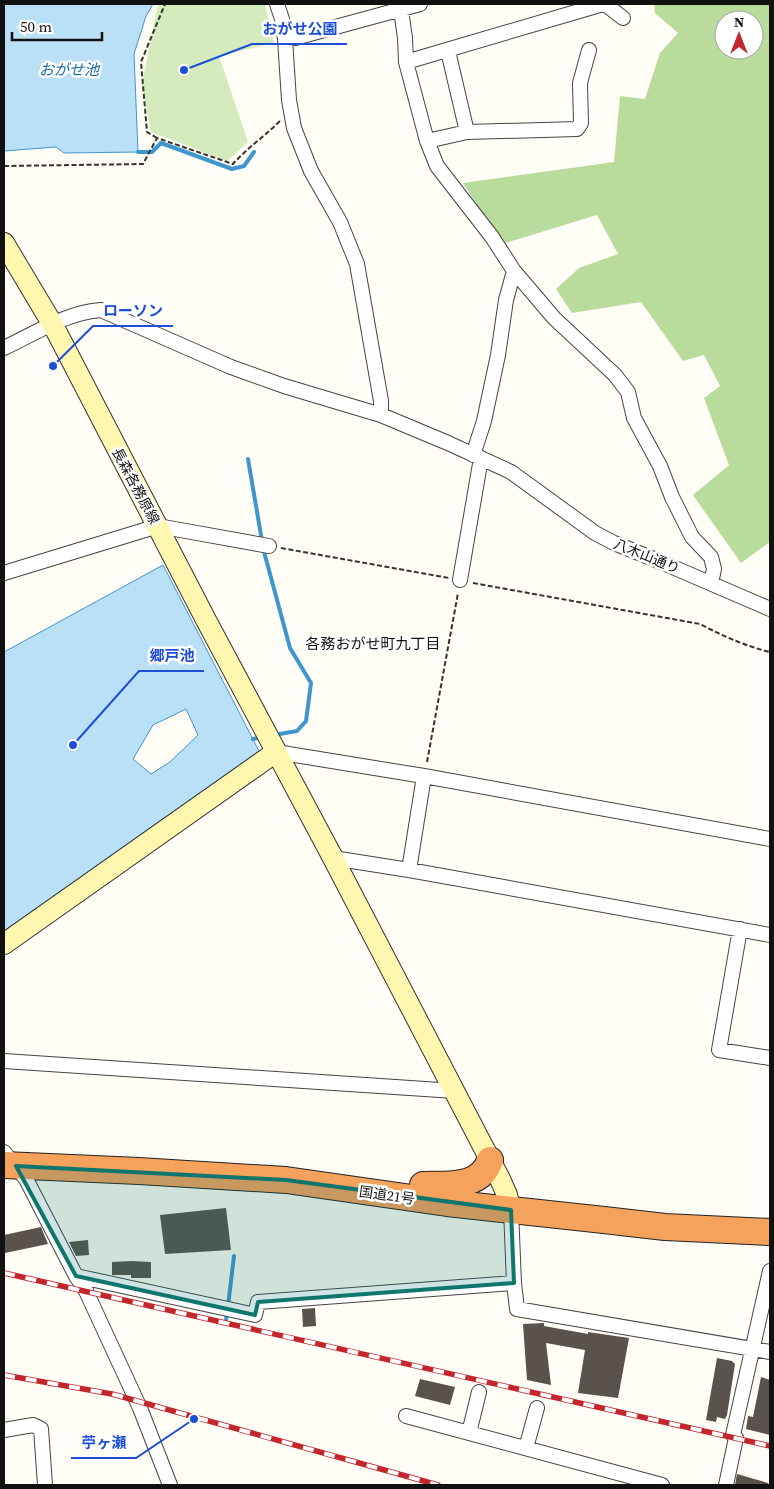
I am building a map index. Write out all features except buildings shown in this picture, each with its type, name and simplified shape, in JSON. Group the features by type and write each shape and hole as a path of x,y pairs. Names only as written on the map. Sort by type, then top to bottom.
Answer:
{"highway":[{"name":"国道21号","path":"7,1159 246,1164 329,1172 423,1185 509,1203 665,1227 770,1232"},
{"name":"国道21号","path":"7,1159 139,1171 286,1180 447,1203 509,1203 527,1196 698,1214 770,1219"},
{"path":"423,1185 463,1184 476,1179 488,1166 490,1160"}],"main road":[{"name":"長森各務原線","path":"4,243 53,325 490,1160 509,1203"},
{"path":"4,944 271,742"}],"street":[{"path":"277,4 282,18 285,39 288,100 294,128 311,171 340,222 357,264 381,402 381,415"},
{"path":"285,39 420,4"},
{"path":"406,62 604,4 622,18"},
{"path":"404,7 406,62 427,141 437,166 492,237 514,271 554,318 615,375 628,392 634,418 660,466 692,537 711,557 714,569 711,583"},
{"path":"427,141 467,132 577,129 581,123 580,83 589,50"},
{"path":"448,51 467,132"},
{"path":"460,580 477,457 498,355 506,300 514,271"},
{"path":"4,348 86,311 101,310 218,362 284,386 381,415 477,457"},
{"name":"八木山通り","path":"477,457 511,472 601,536 614,543 770,609"},
{"path":"4,573 158,526 263,545"},
{"path":"271,742 424,776 770,839"},
{"path":"409,870 424,776"},
{"path":"332,858 409,870 770,935"},
{"path":"740,929 720,1050 770,1058"},
{"path":"4,1061 454,1091"},
{"path":"7,1159 26,1179 76,1276 86,1291 137,1401 170,1485"},
{"path":"509,1203 517,1309 770,1352"},
{"path":"726,1485 736,1438 733,1434 770,1271"},
{"path":"76,1276 255,1316 258,1302 514,1284"},
{"path":"469,1433 479,1392"},
{"path":"526,1448 537,1408"},
{"path":"406,1416 662,1485"},
{"path":"4,1430 33,1424 41,1428 45,1485"}],"path":[{"path":"170,4 165,4 141,62 147,132 157,138 233,164 246,149 264,137 291,110"},
{"path":"4,166 143,164 157,138"},
{"path":"263,545 700,624 752,648 770,652"},
{"path":"424,776 460,580"}],"highlighted area":[{"path":"16,1166 286,1180 511,1210 514,1283 258,1302 255,1315 76,1276"}],"green space":[{"path":"159,4 265,4 274,43 219,56 248,142 227,161 151,132 142,84"},
{"path":"654,4 770,4 770,542 741,563 693,495 729,465 704,398 720,386 704,355 683,361 641,302 572,313 556,289 579,268 618,254 597,215 502,244 463,183 614,162 620,96 645,99 660,53 678,33 655,13"}],"water":[{"name":"おがせ池","path":"4,4 153,4 146,16 134,54 138,152 64,153 56,147 4,151"},
{"path":"163,565 259,751 4,931 4,652","holes":["186,709 198,735 170,762 151,774 133,759 153,725"]}],"waterway":[{"path":"138,152 152,152 161,143 232,169 244,166 254,152"},
{"path":"248,459 262,541"},
{"path":"263,548 290,648 311,683 306,721 297,731 274,735"},
{"path":"253,739 262,737"},
{"path":"228,1306 234,1256"},
{"path":"226,1320 227,1312"}],"railway":[{"path":"4,1273 770,1446"},
{"path":"4,1375 112,1394 438,1485"}],"place":[{"name":"おがせ公園","path":"184,70"},
{"name":"ローソン","path":"53,366"},
{"name":"郷戸池","path":"73,745"},
{"name":"苧ヶ瀬","path":"194,1419"}],"district":[{"name":"各務おがせ町九丁目","path":"373,643"}]}
